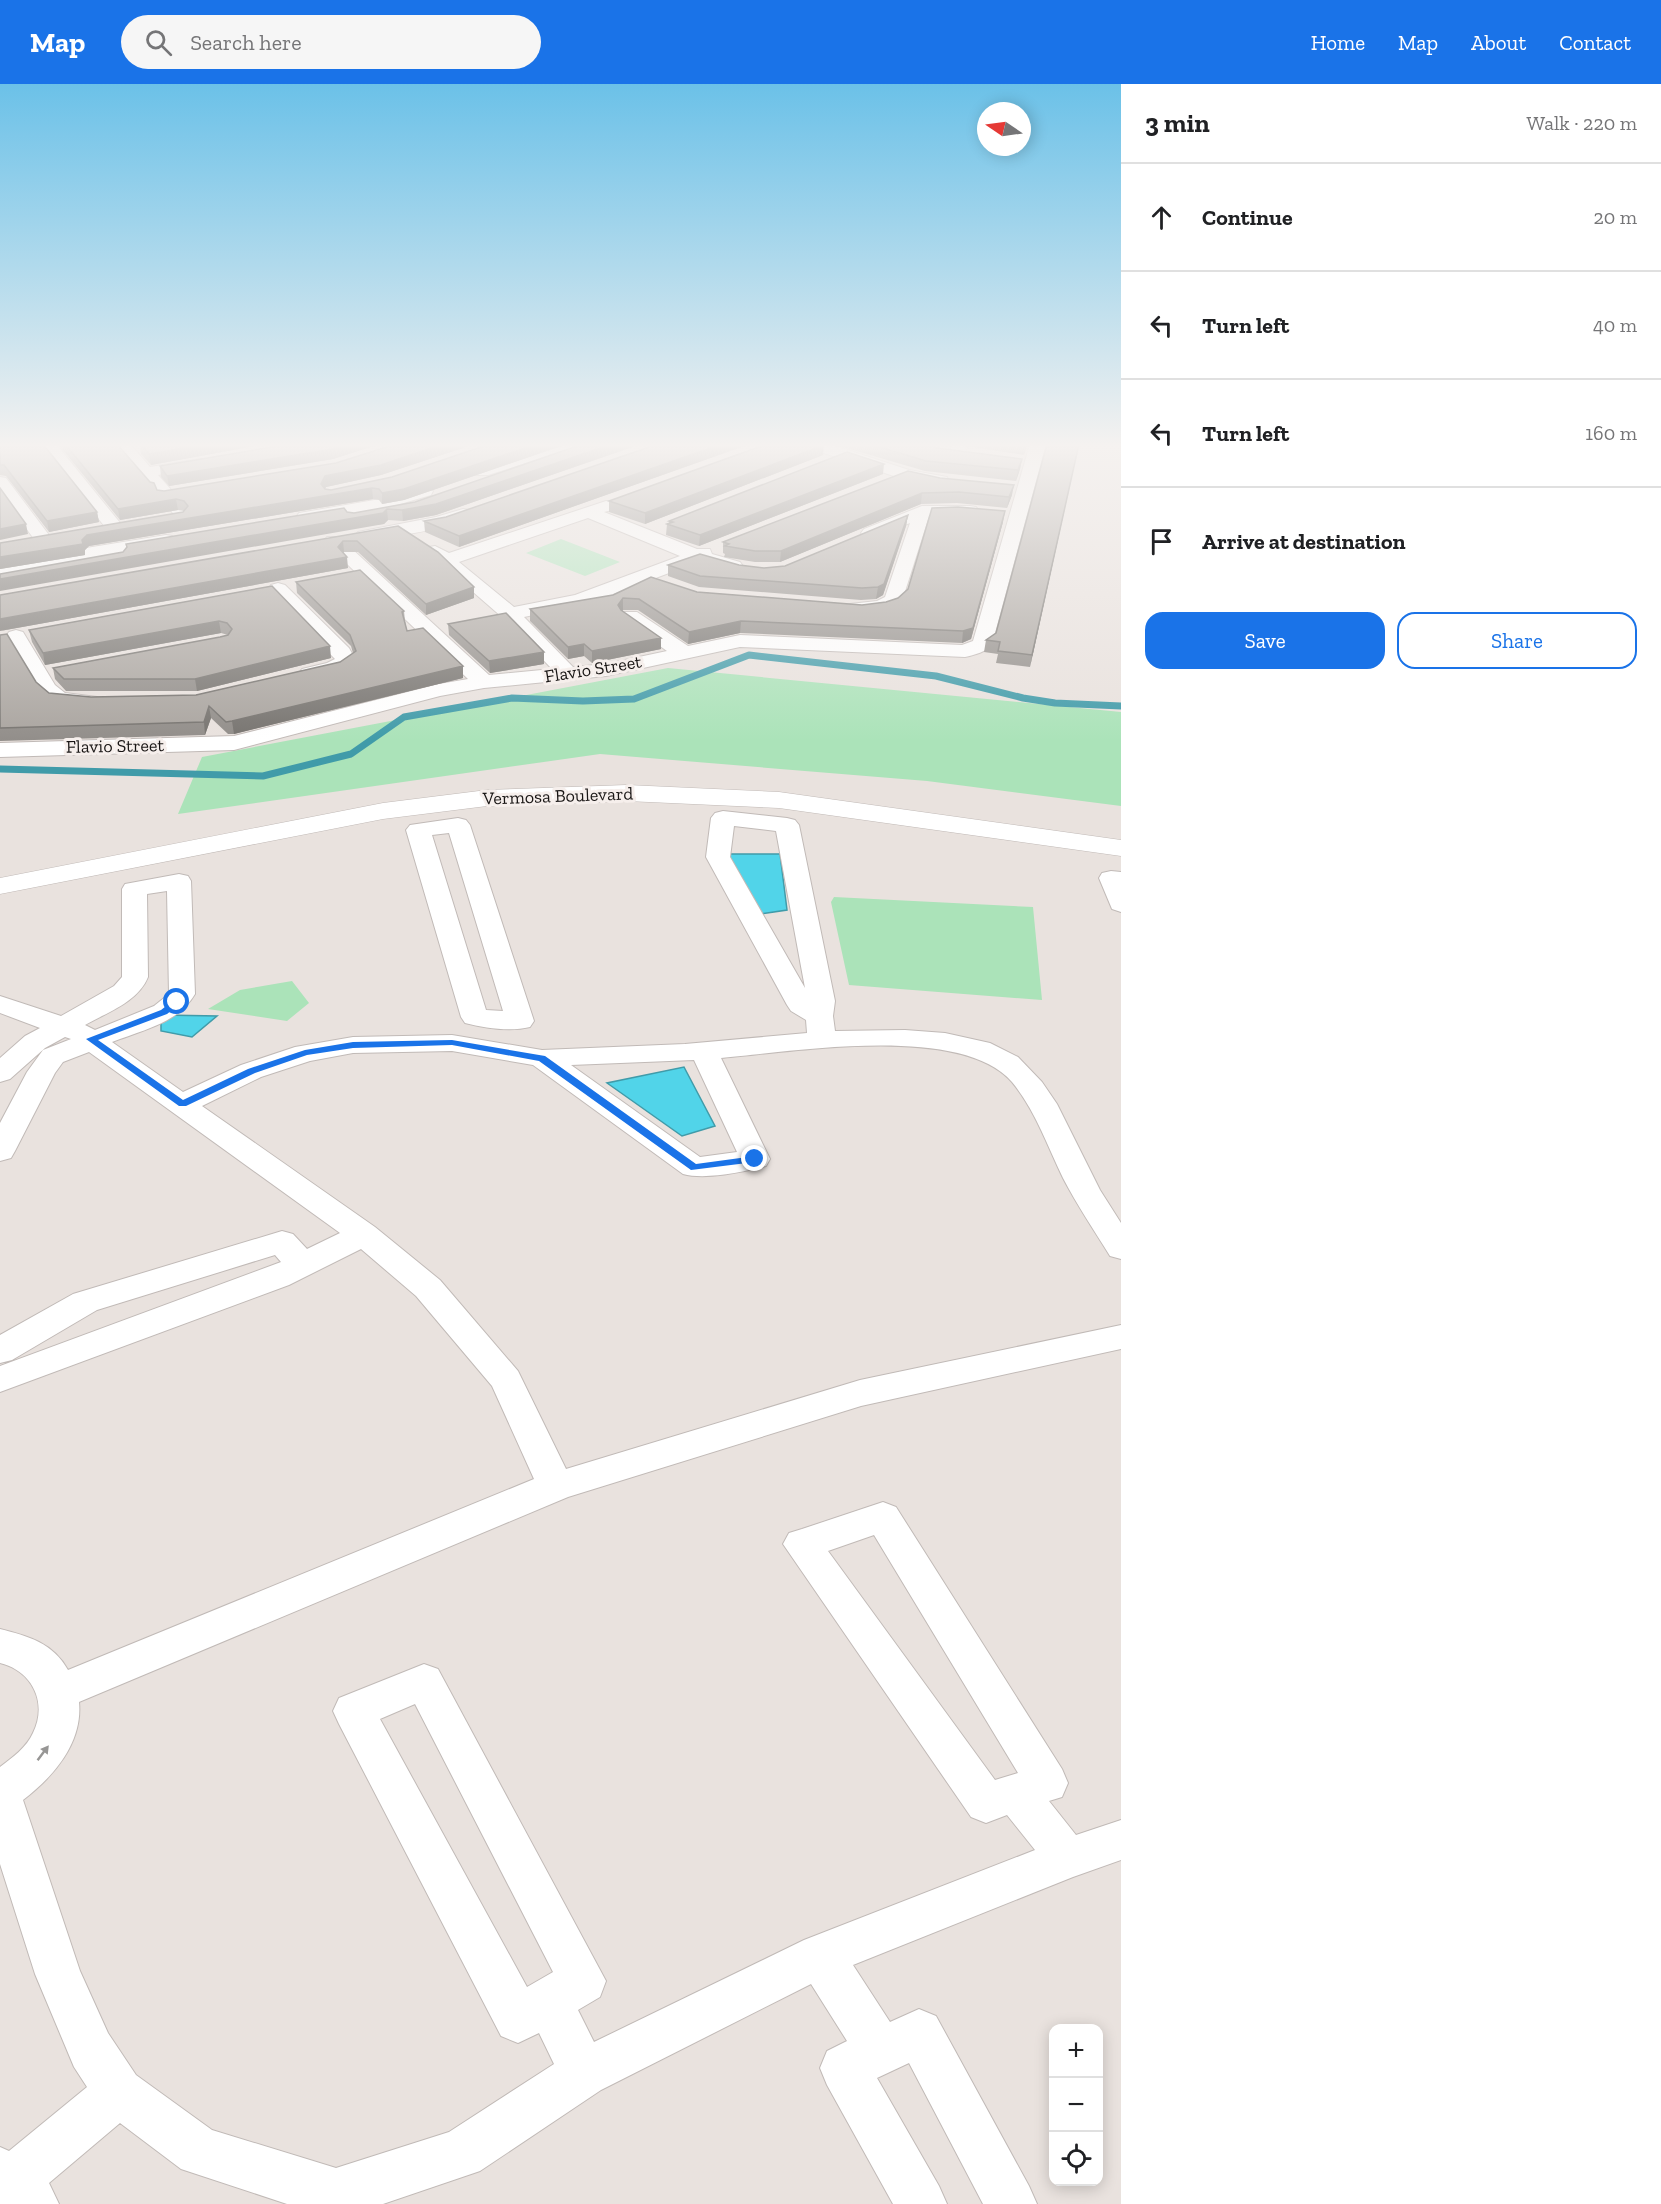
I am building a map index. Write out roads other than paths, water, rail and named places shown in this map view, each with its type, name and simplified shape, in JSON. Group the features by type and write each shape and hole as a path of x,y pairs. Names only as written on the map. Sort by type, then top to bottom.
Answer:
{"main road":[{"name":"Vermosa Boulevard","path":"0,886 383,811 499,797 627,793 779,800 1121,848"}],"street":[{"path":"0,568 174,543"},
{"path":"0,578 177,543"},
{"path":"310,545 322,543"},
{"path":"335,543 484,682"},
{"path":"424,543 510,614 569,675"},
{"path":"447,560 497,543"},
{"path":"664,543 697,556 752,571"},
{"path":"510,614 580,600 730,543"},
{"path":"837,607 881,607 894,600 911,543"},
{"name":"Flavio Street","path":"0,750 234,742 440,690 484,682 569,675 740,641 965,651 982,644 999,543"},
{"path":"343,577 365,573"},
{"path":"644,577 665,584"},
{"path":"255,593 299,585"},
{"path":"278,589 342,652 346,660 333,668 288,678"},
{"path":"630,616 684,653"},
{"path":"38,632 8,638 38,674 47,689 59,699 105,701"},
{"path":"38,674 61,670"},
{"path":"723,818 787,825 822,1002 821,1028 801,1005 718,857 723,818"},
{"path":"458,825 520,1021 495,1020 475,1017 418,830 458,825"},
{"path":"1121,879 1111,878 1121,904"},
{"path":"0,1073 77,1032 132,984 135,977 134,889 179,880 182,994 177,1002 164,1012 77,1032"},
{"path":"0,1004 77,1032 364,1234 428,1288 506,1380 556,1486"},
{"path":"489,1048 495,1020"},
{"path":"182,1104 251,1071 305,1053 353,1045 452,1043 542,1058 704,1051 821,1028 924,1038 975,1047 1008,1063 1033,1089 1086,1191 1121,1248"},
{"path":"0,1151 41,1072 44,1049"},
{"path":"542,1058 694,1167 755,1159 704,1051"},
{"path":"0,1379 303,1266 364,1234"},
{"path":"0,1351 85,1302 282,1242 303,1266"},
{"path":"59,1692 556,1486 860,1394 1121,1337"},
{"path":"883,1517 1047,1783 1015,1792 986,1803 802,1544 883,1517"},
{"path":"0,1646 27,1654 34,1659 48,1670 59,1692 59,1719 48,1747 27,1772 0,1794 58,1974 91,2050 119,2092 199,2151 336,2199 462,2153 584,2073 820,1956 1068,1858 1121,1840"},
{"path":"424,1681 583,1981 549,2002 518,2019 354,1712 424,1681"},
{"path":"1015,1792 1068,1858"},
{"path":"820,1956 881,2051"},
{"path":"549,2002 584,2073"},
{"path":"921,2204 844,2068 919,2033 1011,2204"},
{"path":"15,2186 119,2092"}],"water":[{"path":"718,854 780,854 787,910 754,915"},
{"path":"161,1015 217,1016 192,1037 161,1031"},
{"path":"684,1067 715,1126 682,1136 607,1083"}],"waterway":[{"path":"0,769 263,776 351,754 404,717 512,698 583,701 634,699 749,655 936,676 1023,698 1055,703 1121,706"}]}
